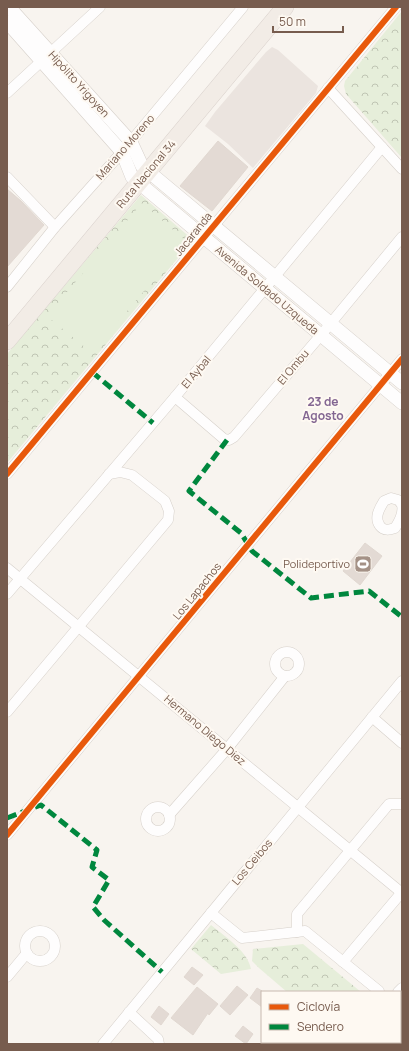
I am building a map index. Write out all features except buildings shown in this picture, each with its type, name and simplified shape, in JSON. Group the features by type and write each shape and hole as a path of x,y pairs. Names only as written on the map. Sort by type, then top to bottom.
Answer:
{"highway":[{"name":"Ruta Nacional 34","path":"7,341 274,7"},
{"name":"Ruta Nacional 34","path":"7,326 285,7"}],"street":[{"name":"Hipólito Yrigoyen","path":"9,7 46,57 140,174"},
{"path":"7,92 100,7"},
{"name":"Mariano Moreno","path":"7,287 55,227 131,142 243,7"},
{"name":"Jacaranda","path":"7,474 396,7"},
{"name":"Hipólito Yrigoyen","path":"7,22 46,57 131,142 140,174"},
{"path":"328,88 402,169"},
{"name":"El Aybal","path":"7,594 175,397 382,147"},
{"name":"Avenida Soldado Uzqueda","path":"140,174 213,226 402,383"},
{"name":"Avenida Soldado Uzqueda","path":"140,174 204,238 402,403"},
{"path":"7,177 55,227"},
{"name":"El Ombu","path":"175,397 224,439 229,440 234,437 402,237"},
{"name":"Los Lapachos","path":"7,835 402,359"},
{"path":"7,712 168,520 169,511 165,501 132,475 120,472 109,474"},
{"name":"Hermano Diego Diez","path":"7,568 402,893"},
{"path":"169,815 227,749 285,676"},
{"name":"Los Ceibos","path":"103,1044 402,681"},
{"path":"372,717 402,743"},
{"path":"297,932 297,914 389,804 402,804"},
{"path":"343,962 402,893"},
{"path":"211,913 242,938 305,931 379,991"},
{"path":"7,977 27,953"},
{"path":"129,1012 158,1039 159,1044"}],"shaded area":[{"path":"272,47 278,50 318,86 316,93 253,168 228,144 205,126 215,112 266,52"}],"green space":[{"path":"402,11 402,158 346,94 344,86 345,81"},
{"path":"141,195 193,240 7,463 7,354"},
{"path":"142,203 186,241 92,353 47,316"},
{"path":"211,925 240,950 249,962 251,969 221,974 191,949"},
{"path":"303,944 360,991 286,991 252,961 253,949"}],"marked path":[{"path":"92,372 153,423"},
{"path":"227,440 189,491 241,533 252,551 311,598 369,591 402,617"},
{"path":"7,818 41,805 97,850 92,867 109,880 93,907 104,920 162,972"}],"cycle path":[{"path":"7,474 396,7"},
{"path":"7,835 402,359"}],"place":[{"name":"Polideportivo","path":"363,564"}],"district":[{"name":"23 de Agosto","path":"323,409"}]}
